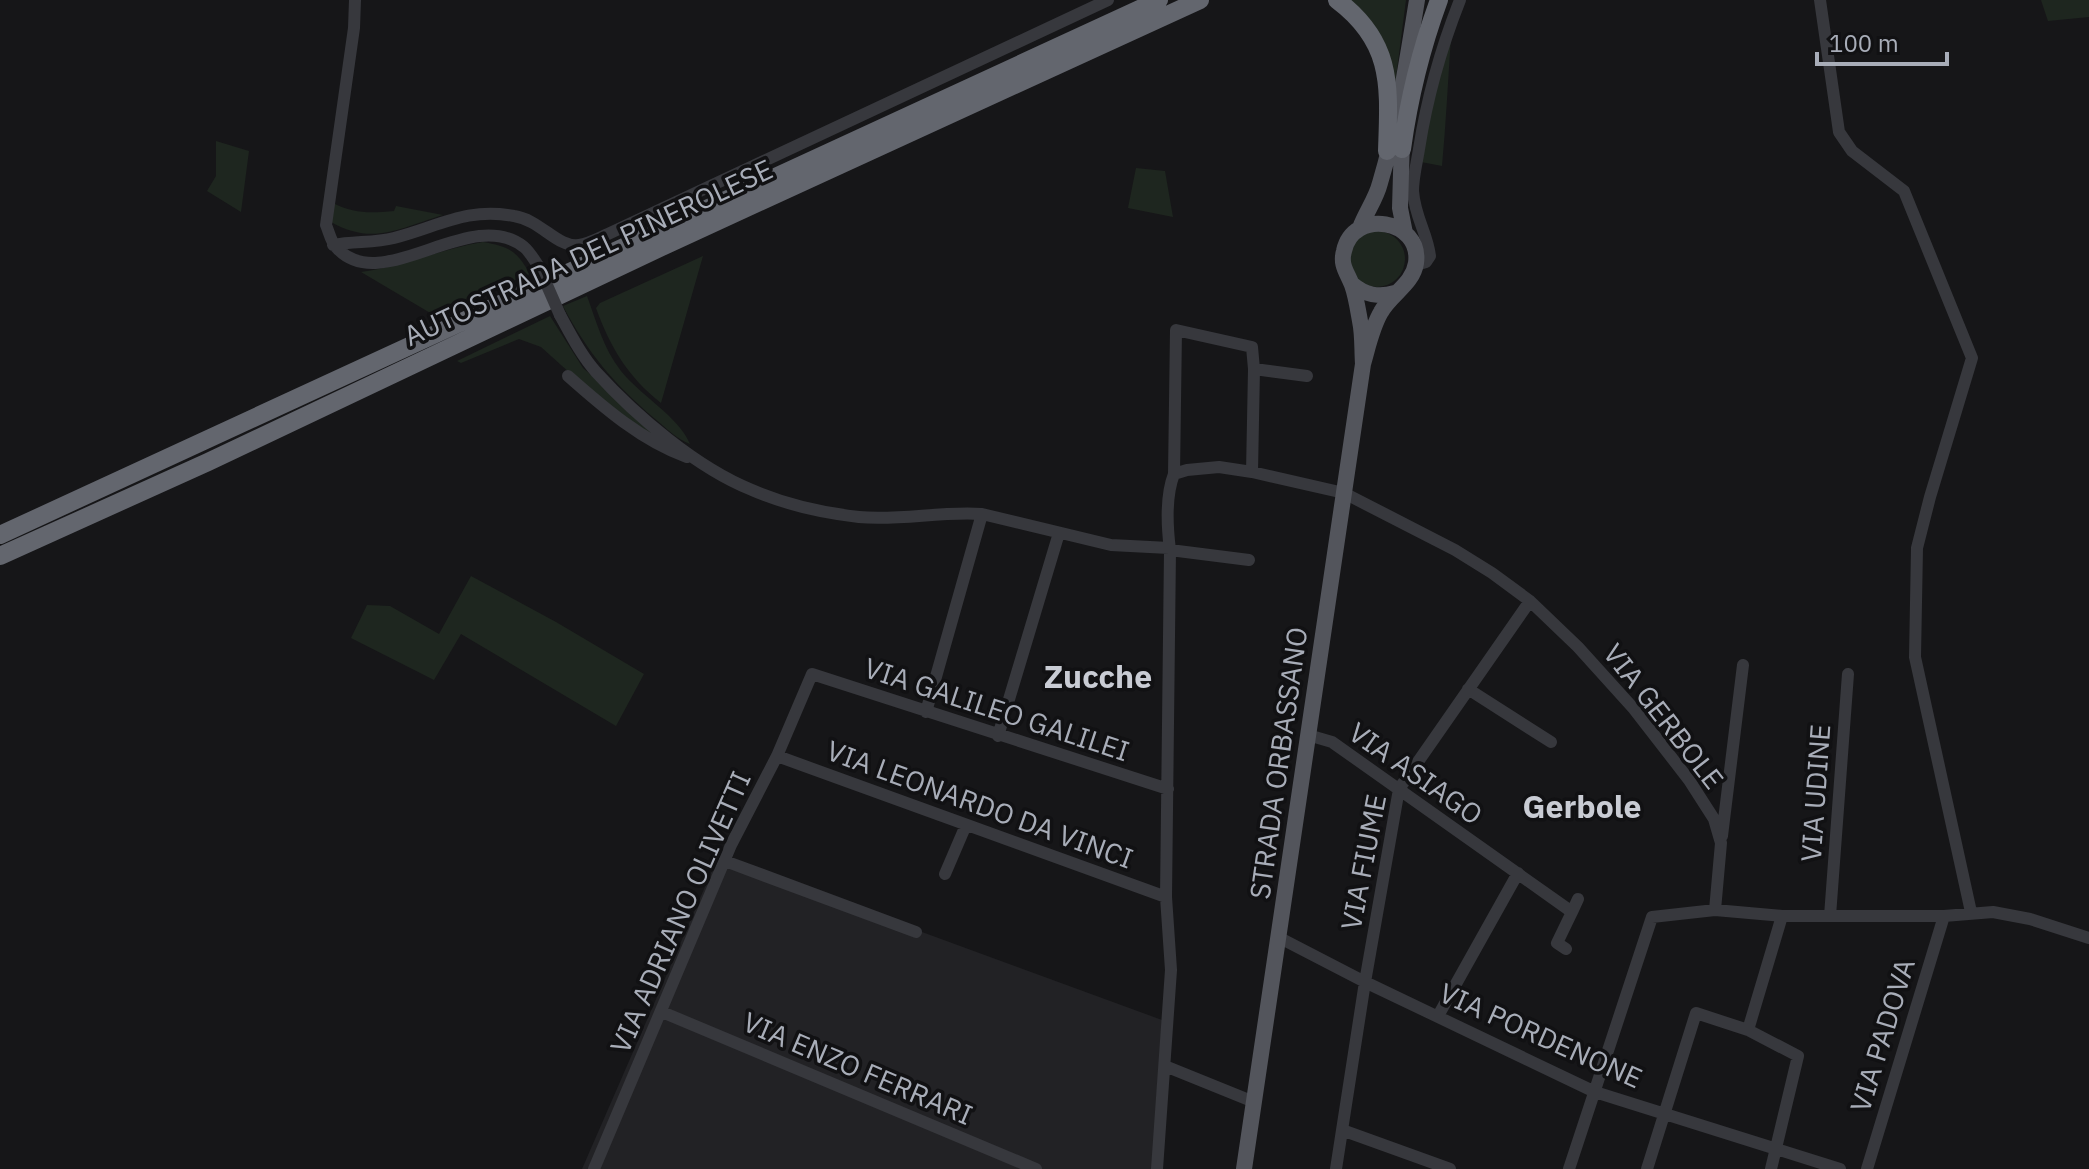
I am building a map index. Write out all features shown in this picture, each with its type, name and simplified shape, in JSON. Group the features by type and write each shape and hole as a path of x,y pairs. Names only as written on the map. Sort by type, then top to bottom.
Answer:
{"highway":[{"name":"AUTOSTRADA DEL PINEROLESE","path":"0,535 1157,0"},
{"name":"AUTOSTRADA DEL PINEROLESE","path":"0,556 1200,0"},
{"path":"1150,24 1212,0"},
{"path":"1337,0 1365,25 1382,54 1388,75 1395,150"},
{"path":"1395,150 1419,59 1439,0"}],"main road":[{"name":"STRADA ORBASSANO","path":"1244,1169 1363,364 1377,319 1395,293 1405,286 1416,265 1414,248 1405,233 1400,208 1395,150 1417,0"},
{"name":"STRADA ORBASSANO","path":"1363,364 1361,324 1352,284 1343,265 1343,254 1352,234 1360,228 1373,206 1395,150"},
{"path":"1360,228 1383,222 1405,233"},
{"path":"1352,284 1376,296 1395,293"}],"street":[{"path":"355,0 354,28 326,225 333,245 349,258 364,262 406,257 475,235 503,237 524,247 539,267 574,342 595,370 656,428 729,480 752,491 861,517 982,514 1111,545 1249,560"},
{"path":"333,245 399,237 450,218 475,213 499,213 537,223 563,245 580,245 1108,0"},
{"path":"1416,265 1426,262 1430,256 1415,214 1413,187 1423,126 1449,28 1460,0"},
{"path":"1820,0 1839,132 1852,151 1904,191 1972,358 1923,524 1916,563 1915,620 1915,657 1971,912"},
{"path":"1157,1169 1171,970 1166,897 1167,513 1169,486 1174,474 1176,330 1252,347 1252,472"},
{"path":"1254,369 1307,376"},
{"path":"568,376 613,415 667,448 703,462"},
{"name":"VIA GERBOLE","path":"1174,474 1219,467 1344,493 1455,550 1530,601 1578,647 1634,709 1689,780 1714,819 1721,843 1715,910"},
{"path":"926,712 982,514"},
{"path":"998,736 1059,533"},
{"name":"VIA FIUME","path":"1336,1169 1399,789 1530,601"},
{"path":"1721,843 1743,665"},
{"name":"VIA GALILEO GALILEI","path":"812,674 1168,789"},
{"name":"VIA ADRIANO OLIVETTI","path":"594,1169 725,861 777,756 812,674"},
{"name":"VIA UDINE","path":"1830,916 1848,674"},
{"path":"1468,689 1551,742"},
{"name":"VIA ASIAGO","path":"1308,735 1332,742 1572,912"},
{"name":"VIA LEONARDO DA VINCI","path":"777,756 1166,897"},
{"path":"945,874 966,825"},
{"path":"725,861 916,932"},
{"path":"1438,1016 1518,873"},
{"path":"1566,949 1557,943 1578,899"},
{"path":"1574,1168 1595,1092 1652,917 1715,910 1782,916 1944,916 2004,912 2089,938"},
{"path":"1748,1030 1782,916"},
{"name":"VIA PADOVA","path":"1867,1169 1944,916"},
{"name":"VIA PORDENONE","path":"1278,937 1595,1092 1840,1169"},
{"name":"VIA ENZO FERRARI","path":"662,1012 1036,1169"},
{"path":"1647,1169 1696,1013 1748,1030 1798,1056 1771,1169"},
{"path":"1165,1066 1254,1102"},
{"path":"1342,1130 1450,1169"}],"shaded area":[{"path":"1346,0 1406,0 1395,85"},
{"path":"2041,0 2089,0 2089,17 2048,21"},
{"path":"1451,37 1442,166 1421,162 1429,107"},
{"path":"216,141 249,151 241,212 207,191 216,176"},
{"path":"1136,168 1165,171 1173,217 1128,208"},
{"path":"333,203 363,212 394,211 396,206 443,215 387,232 360,233 331,222"},
{"path":"1377,231 1397,239 1405,259 1397,279 1377,287 1357,279 1349,259 1357,239"},
{"path":"483,242 511,251 530,274 432,314 361,272 392,266"},
{"path":"703,256 661,403 639,383 621,360 596,308 600,303"},
{"path":"587,296 601,335 621,371 668,415 690,444 672,433 614,380 582,339 563,306"},
{"path":"550,316 583,368 661,437 660,440 601,401 541,347 519,339 461,363 457,361"},
{"path":"471,576 644,674 616,726 461,634 434,680 351,638 367,605 390,606 439,634"},
{"path":"718,857 1162,1020 1152,1169 582,1169"}],"district":[{"name":"Zucche","path":"1098,676"},
{"name":"Gerbole","path":"1582,806"}]}
